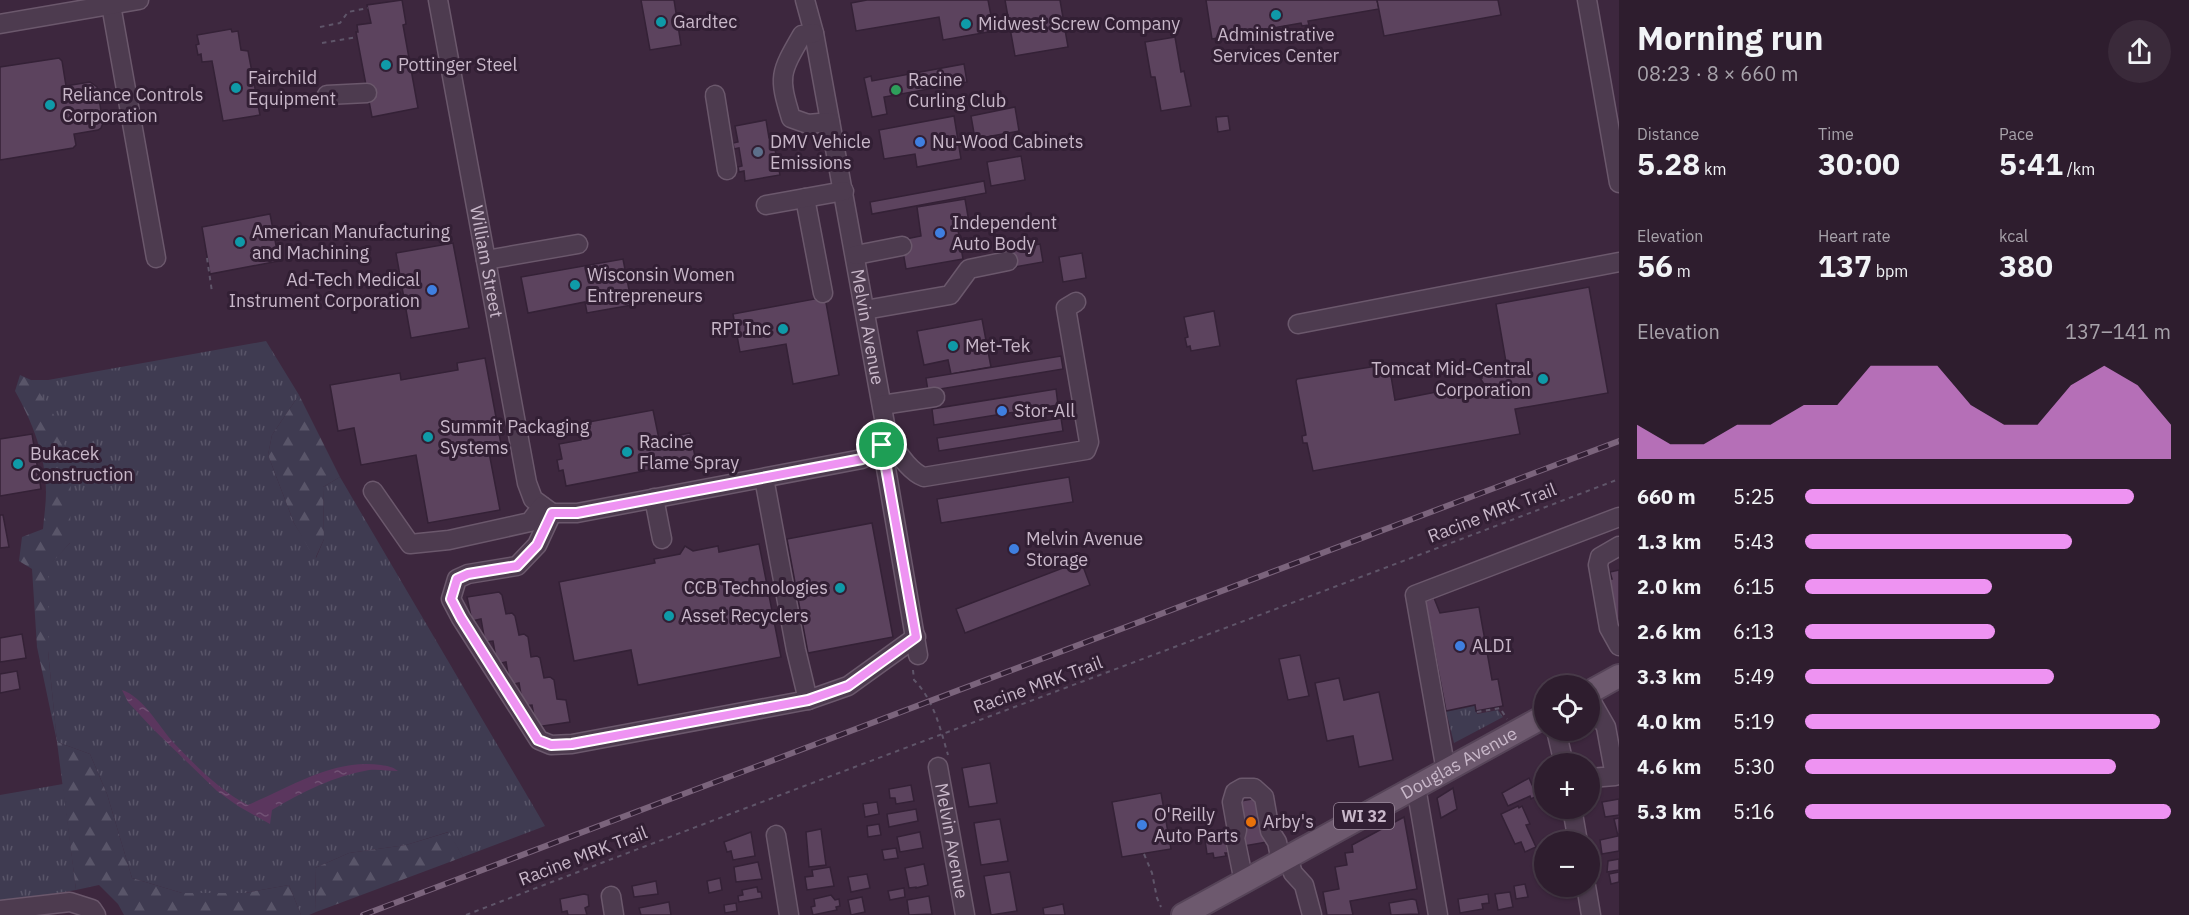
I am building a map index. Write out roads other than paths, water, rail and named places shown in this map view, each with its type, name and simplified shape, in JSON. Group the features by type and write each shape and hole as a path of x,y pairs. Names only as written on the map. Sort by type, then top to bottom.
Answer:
{"main road":[{"path":"1600,686 1619,676"},
{"name":"Douglas Avenue","path":"1183,915 1534,722"}],"street":[{"path":"0,24 139,0"},
{"name":"William Street","path":"438,0 527,483 533,499 547,510"},
{"name":"Melvin Avenue","path":"805,0 814,33 831,122 882,405 885,424 883,440 917,648 848,686 808,700"},
{"path":"1587,0 1619,183"},
{"path":"111,5 156,258"},
{"path":"814,33 802,35 785,63 782,84 791,118 808,124 831,122"},
{"path":"327,96 368,93"},
{"path":"715,95 728,170"},
{"path":"766,205 844,191"},
{"path":"805,198 823,293"},
{"path":"486,260 578,244"},
{"path":"856,255 902,246"},
{"path":"865,310 950,295 969,269 1008,261"},
{"path":"1298,324 1619,262"},
{"path":"373,491 410,544 448,540 530,522 547,510 577,513 862,459 883,440 924,477 1086,450 1089,442 1066,308 1076,302"},
{"path":"882,405 935,398"},
{"path":"547,510 537,545 517,566 468,574 457,579 451,599 538,740 551,745 572,744 808,700 796,650 764,478"},
{"path":"654,498 662,539"},
{"path":"1446,771 1415,595 1619,517"},
{"path":"1619,546 1600,557 1598,565 1609,628 1619,646"},
{"path":"1619,557 1610,559 1605,564 1604,570 1619,646"},
{"path":"1600,710 1612,723 1615,776 1600,777"},
{"name":"Melvin Avenue","path":"938,767 965,915"},
{"path":"1416,787 1438,915"},
{"path":"1244,882 1235,838 1237,830 1232,802 1234,792 1254,788 1264,797 1270,831 1284,859 1304,885 1312,915"},
{"path":"776,835 789,915"},
{"path":"611,896 614,915"},
{"path":"1588,897 1591,915"},
{"path":"0,910 70,902 92,909 96,915"}],"water":[{"path":"122,690 143,705 173,742 208,777 248,805 313,776 346,766 381,765 398,771 369,770 343,776 272,810 270,824 217,791 153,729 128,702"}],"railway":[{"path":"363,915 1619,441"}],"place":[{"name":"Administrative Services Center","path":"1276,15"},
{"name":"Gardtec","path":"661,22"},
{"name":"Midwest Screw Company","path":"966,24"},
{"name":"Pottinger Steel","path":"386,65"},
{"name":"Fairchild Equipment","path":"236,88"},
{"name":"Racine Curling Club","path":"896,90"},
{"name":"Reliance Controls Corporation","path":"50,105"},
{"name":"Nu-Wood Cabinets","path":"920,142"},
{"name":"DMV Vehicle Emissions","path":"758,152"},
{"name":"Independent Auto Body","path":"940,233"},
{"name":"American Manufacturing and Machining","path":"240,242"},
{"name":"Wisconsin Women Entrepreneurs","path":"575,285"},
{"name":"Ad-Tech Medical Instrument Corporation","path":"432,290"},
{"name":"RPI Inc","path":"783,329"},
{"name":"Met-Tek","path":"953,346"},
{"name":"Tomcat Mid-Central Corporation","path":"1543,379"},
{"name":"Stor-All","path":"1002,411"},
{"name":"Summit Packaging Systems","path":"428,437"},
{"name":"Racine Flame Spray","path":"627,452"},
{"name":"Bukacek Construction","path":"18,464"},
{"name":"Melvin Avenue Storage","path":"1014,549"},
{"name":"CCB Technologies","path":"840,588"},
{"name":"Asset Recyclers","path":"669,616"},
{"name":"ALDI","path":"1460,646"},
{"name":"Arby's","path":"1251,822"},
{"name":"O'Reilly Auto Parts","path":"1142,825"}]}
